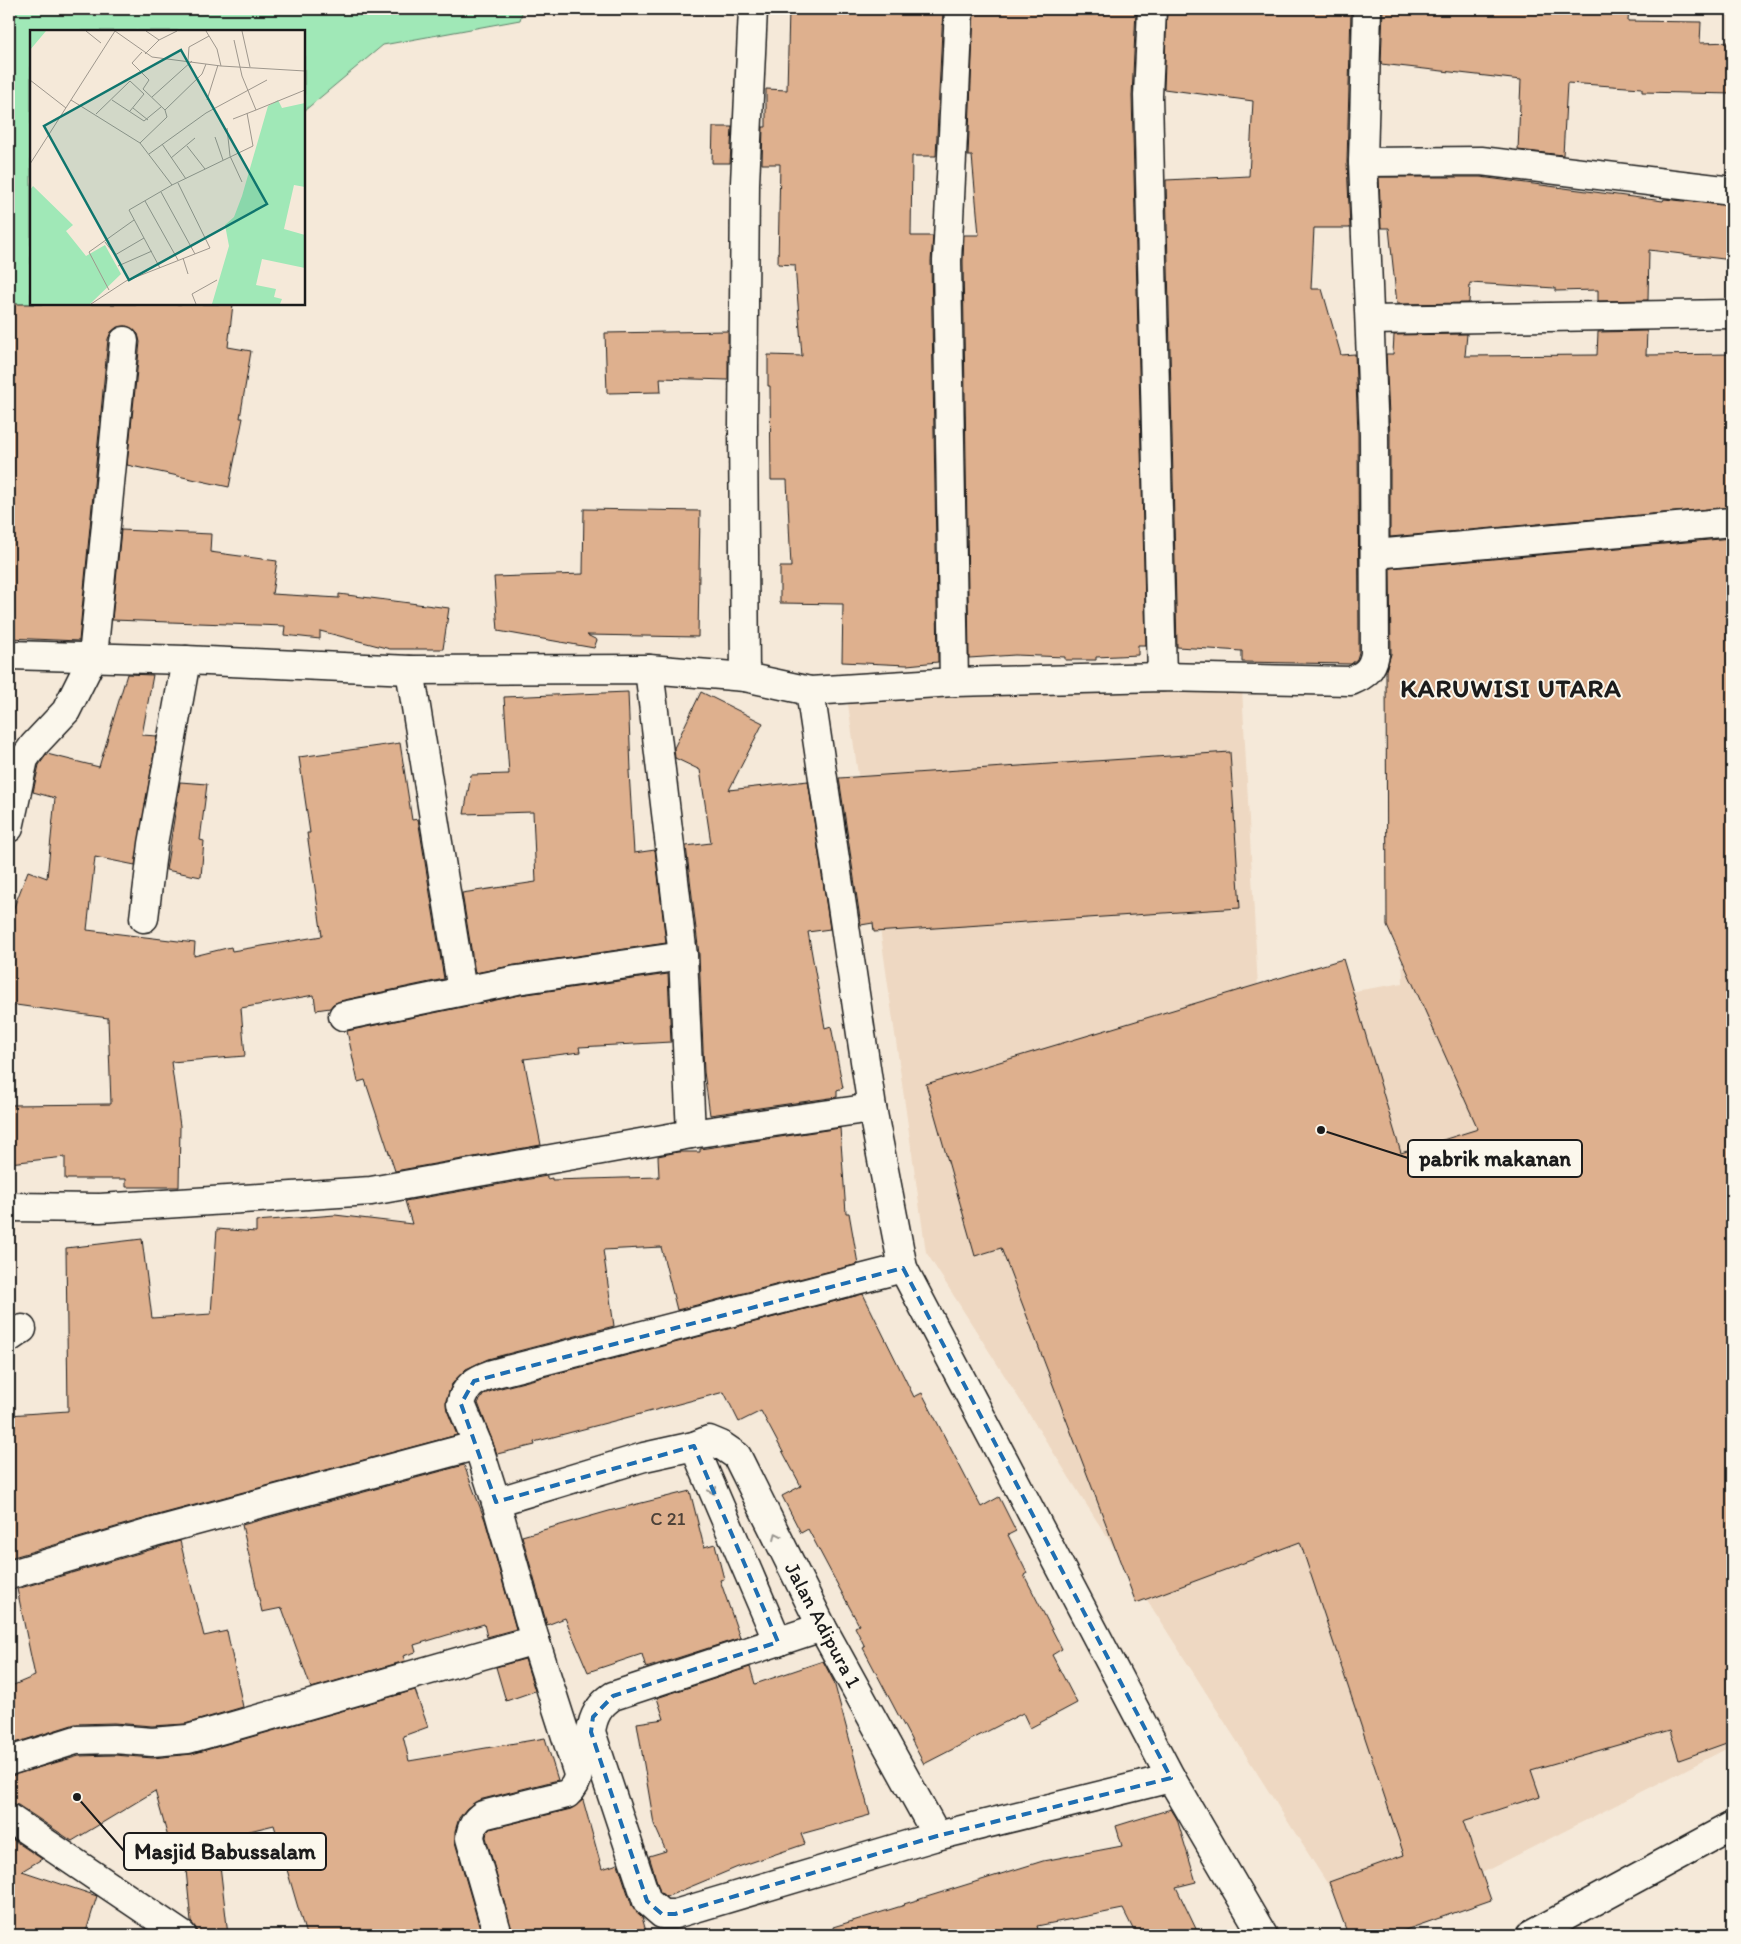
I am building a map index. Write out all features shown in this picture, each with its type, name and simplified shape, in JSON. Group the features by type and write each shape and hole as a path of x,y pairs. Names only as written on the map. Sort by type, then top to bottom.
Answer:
{"street":[{"path":"745,677 745,183 753,9"},
{"path":"954,682 947,261 959,9"},
{"path":"1152,9 1148,106 1162,677"},
{"path":"9,655 93,656 410,670 650,669 745,677 810,691 954,682 1162,677 1351,681 1364,676 1373,665 1375,654 1374,435 1363,162 1367,9"},
{"path":"1363,162 1482,161 1732,191"},
{"path":"1370,320 1732,314"},
{"path":"9,828 24,759 34,745 66,711 93,656 124,341"},
{"path":"1375,554 1732,522"},
{"path":"144,918 153,844 186,660"},
{"path":"650,669 683,956 691,1134"},
{"path":"410,670 462,991"},
{"path":"810,691 872,1108 903,1268 1171,1778 1262,1935"},
{"path":"342,1016 518,980 683,956"},
{"path":"9,1207 100,1208 371,1191 691,1134 872,1108"},
{"path":"498,1935 470,1838 474,1822 483,1816 567,1794 577,1782 578,1774 535,1640 478,1445 461,1404 467,1388 474,1381 492,1374 903,1268"},
{"name":"Jalan Adipura 1","path":"496,1502 644,1457 694,1446 709,1440 721,1445 737,1456 822,1627 937,1836"},
{"path":"9,1575 154,1532 478,1445"},
{"name":"Jalan Adipura 1","path":"694,1446 778,1642"},
{"path":"822,1627 613,1696 605,1701 593,1717 591,1732 647,1901 662,1914 675,1914 937,1836 1171,1778"},
{"path":"9,1761 76,1740 114,1739 152,1742 188,1739 535,1640"},
{"path":"9,1818 182,1935"},
{"path":"1531,1935 1732,1826"}],"highlighted area":[{"path":"903,1268 1171,1778 937,1836 675,1914 662,1914 647,1901 591,1732 593,1717 613,1696 778,1642 694,1446 496,1502 461,1404 474,1381"}],"shaded area":[{"path":"1732,523 1732,1746 1360,1935 926,1252 847,697 1242,688 1259,1007 1403,983 1392,548"}],"green space":[{"path":"9,9 523,9 520,20 383,45 305,110 305,30 30,30 30,305 94,305 9,390"}],"building":[{"path":"789,9 943,9 936,156 912,156 911,236 933,236 931,261 938,662 907,665 842,662 843,604 780,603 780,567 791,567 787,480 771,480 768,355 802,356 795,265 778,264 780,164 762,164 763,127 766,127 766,89 787,90"},
{"path":"974,9 1136,9 1132,96 1146,645 1138,645 1138,655 1096,657 1096,660 1065,660 1065,657 1015,655 969,658 963,261 964,235 979,235 972,156 968,156"},
{"path":"1167,9 1351,9 1347,162 1350,228 1314,228 1311,289 1322,289 1341,355 1355,354 1358,435 1359,652 1357,659 1351,664 1242,662 1242,651 1177,647 1166,180 1249,176 1253,101 1164,89"},
{"path":"1383,9 1629,9 1628,21 1701,22 1700,43 1732,42 1732,94 1642,92 1642,88 1567,83 1563,155 1518,150 1521,80 1381,64"},
{"path":"713,127 732,127 730,163 712,163"},
{"path":"1379,177 1480,177 1663,201 1664,199 1732,206 1732,260 1649,250 1648,300 1598,301 1598,290 1555,291 1555,288 1470,283 1469,303 1397,304 1389,228 1381,228"},
{"path":"9,304 233,305 228,347 251,351 240,418 243,418 229,487 127,465 140,342 138,334 133,329 126,326 117,327 111,332 108,339 79,641 9,638"},
{"path":"728,331 728,380 660,378 661,392 607,393 605,333"},
{"path":"1647,331 1646,355 1732,354 1732,507 1390,537 1390,435 1386,354 1393,354 1394,335 1467,334 1465,356 1597,355 1598,332"},
{"path":"584,509 700,511 698,637 587,635 597,640 594,648 498,631 494,577 583,574"},
{"path":"121,530 211,534 210,552 277,561 272,594 339,598 339,594 449,608 443,649 390,649 320,631 320,639 284,635 285,626 112,620"},
{"path":"1732,538 1732,1741 1679,1760 1670,1730 1531,1770 1540,1796 1463,1821 1491,1900 1391,1935 1348,1935 1329,1882 1404,1855 1300,1542 1136,1603 1001,1248 975,1256 926,1084 1343,959 1401,1153 1478,1129 1387,926 1386,670 1391,654 1390,568"},
{"path":"127,674 153,675 142,735 157,736 135,865 95,857 87,930 195,943 194,956 231,947 232,951 322,936 307,833 310,833 299,757 400,743 412,820 418,819 444,979 340,1001 333,1004 330,1008 316,1010 314,995 241,1008 245,1056 171,1062 180,1126 179,1187 126,1187 126,1179 65,1179 65,1157 9,1163 9,1105 111,1104 108,1018 9,1004 9,920 28,871 47,878 55,798 33,792 39,765 47,754 99,767"},
{"path":"628,692 631,771 629,771 634,853 655,850 666,943 515,965 475,973 462,893 536,882 533,812 464,814 471,775 509,774 504,697"},
{"path":"701,692 763,723 729,790 808,781 830,929 808,932 825,1028 831,1026 843,1088 837,1090 837,1097 710,1115 704,1072 699,954 686,846 711,843 700,770 675,758 674,748"},
{"path":"1230,752 1240,908 874,932 873,923 861,925 839,778"},
{"path":"180,782 207,784 200,840 204,841 201,877 166,870"},
{"path":"668,974 671,1042 579,1047 580,1052 524,1059 541,1145 395,1171 365,1080 358,1082 347,1031 520,995"},
{"path":"840,1128 846,1213 849,1213 858,1264 677,1310 661,1247 603,1250 614,1326 488,1359 466,1369 452,1384 446,1400 447,1410 457,1435 150,1517 10,1558 9,1415 68,1411 66,1248 142,1239 152,1318 211,1314 217,1229 256,1232 256,1221 335,1215 412,1224 405,1201 547,1176 547,1179 552,1178 552,1180 659,1177 658,1156 678,1152 700,1152 700,1149"},
{"path":"863,1294 914,1397 922,1393 981,1507 999,1497 1016,1531 1008,1535 1027,1573 1024,1575 1062,1649 1052,1655 1077,1703 1030,1728 1023,1713 924,1764 863,1648 865,1647 855,1627 859,1625 808,1529 801,1533 782,1496 801,1486 761,1411 739,1422 724,1392 534,1442 535,1445 497,1454 478,1403 484,1394 497,1389"},
{"path":"464,1465 485,1520 516,1629 487,1637 484,1624 414,1645 416,1652 403,1656 405,1661 311,1688 282,1608 262,1612 242,1525"},
{"path":"690,1491 704,1547 715,1544 724,1579 720,1580 740,1638 646,1668 642,1654 588,1672 565,1618 547,1625 522,1536 609,1511"},
{"path":"180,1541 204,1636 227,1631 243,1707 185,1724 152,1726 114,1723 75,1724 9,1745 9,1687 35,1676 17,1589"},
{"path":"525,1659 535,1691 506,1701 496,1667"},
{"path":"823,1661 834,1682 870,1815 801,1834 805,1844 738,1867 666,1897 660,1892 649,1856 666,1851 654,1824 637,1723 664,1719 657,1698 750,1667 755,1684"},
{"path":"415,1690 428,1727 403,1736 409,1761 545,1738 558,1780 479,1800 467,1808 459,1818 455,1831 455,1842 482,1935 306,1935 274,1825 217,1839 228,1935 197,1935 196,1928 191,1922 183,1838 169,1841 155,1791 72,1841 18,1805 9,1803 9,1776 79,1756 114,1755 153,1758 192,1754"},
{"path":"583,1800 602,1869 618,1864 632,1906 642,1917 647,1935 513,1935 486,1837 487,1832 490,1829 571,1809"},
{"path":"1171,1809 1177,1819 1196,1882 1176,1887 1199,1935 1136,1935 1123,1909 1037,1926 1040,1935 834,1935 833,1927 1043,1861 1122,1846 1116,1826"},
{"path":"9,1837 42,1859 22,1871 97,1896 85,1935 9,1935"}],"place":[{"name":"pabrik makanan","path":"1321,1130"},
{"name":"Masjid Babussalam","path":"77,1797"}],"district":[{"name":"KARUWISI UTARA","path":"1511,688"}]}
